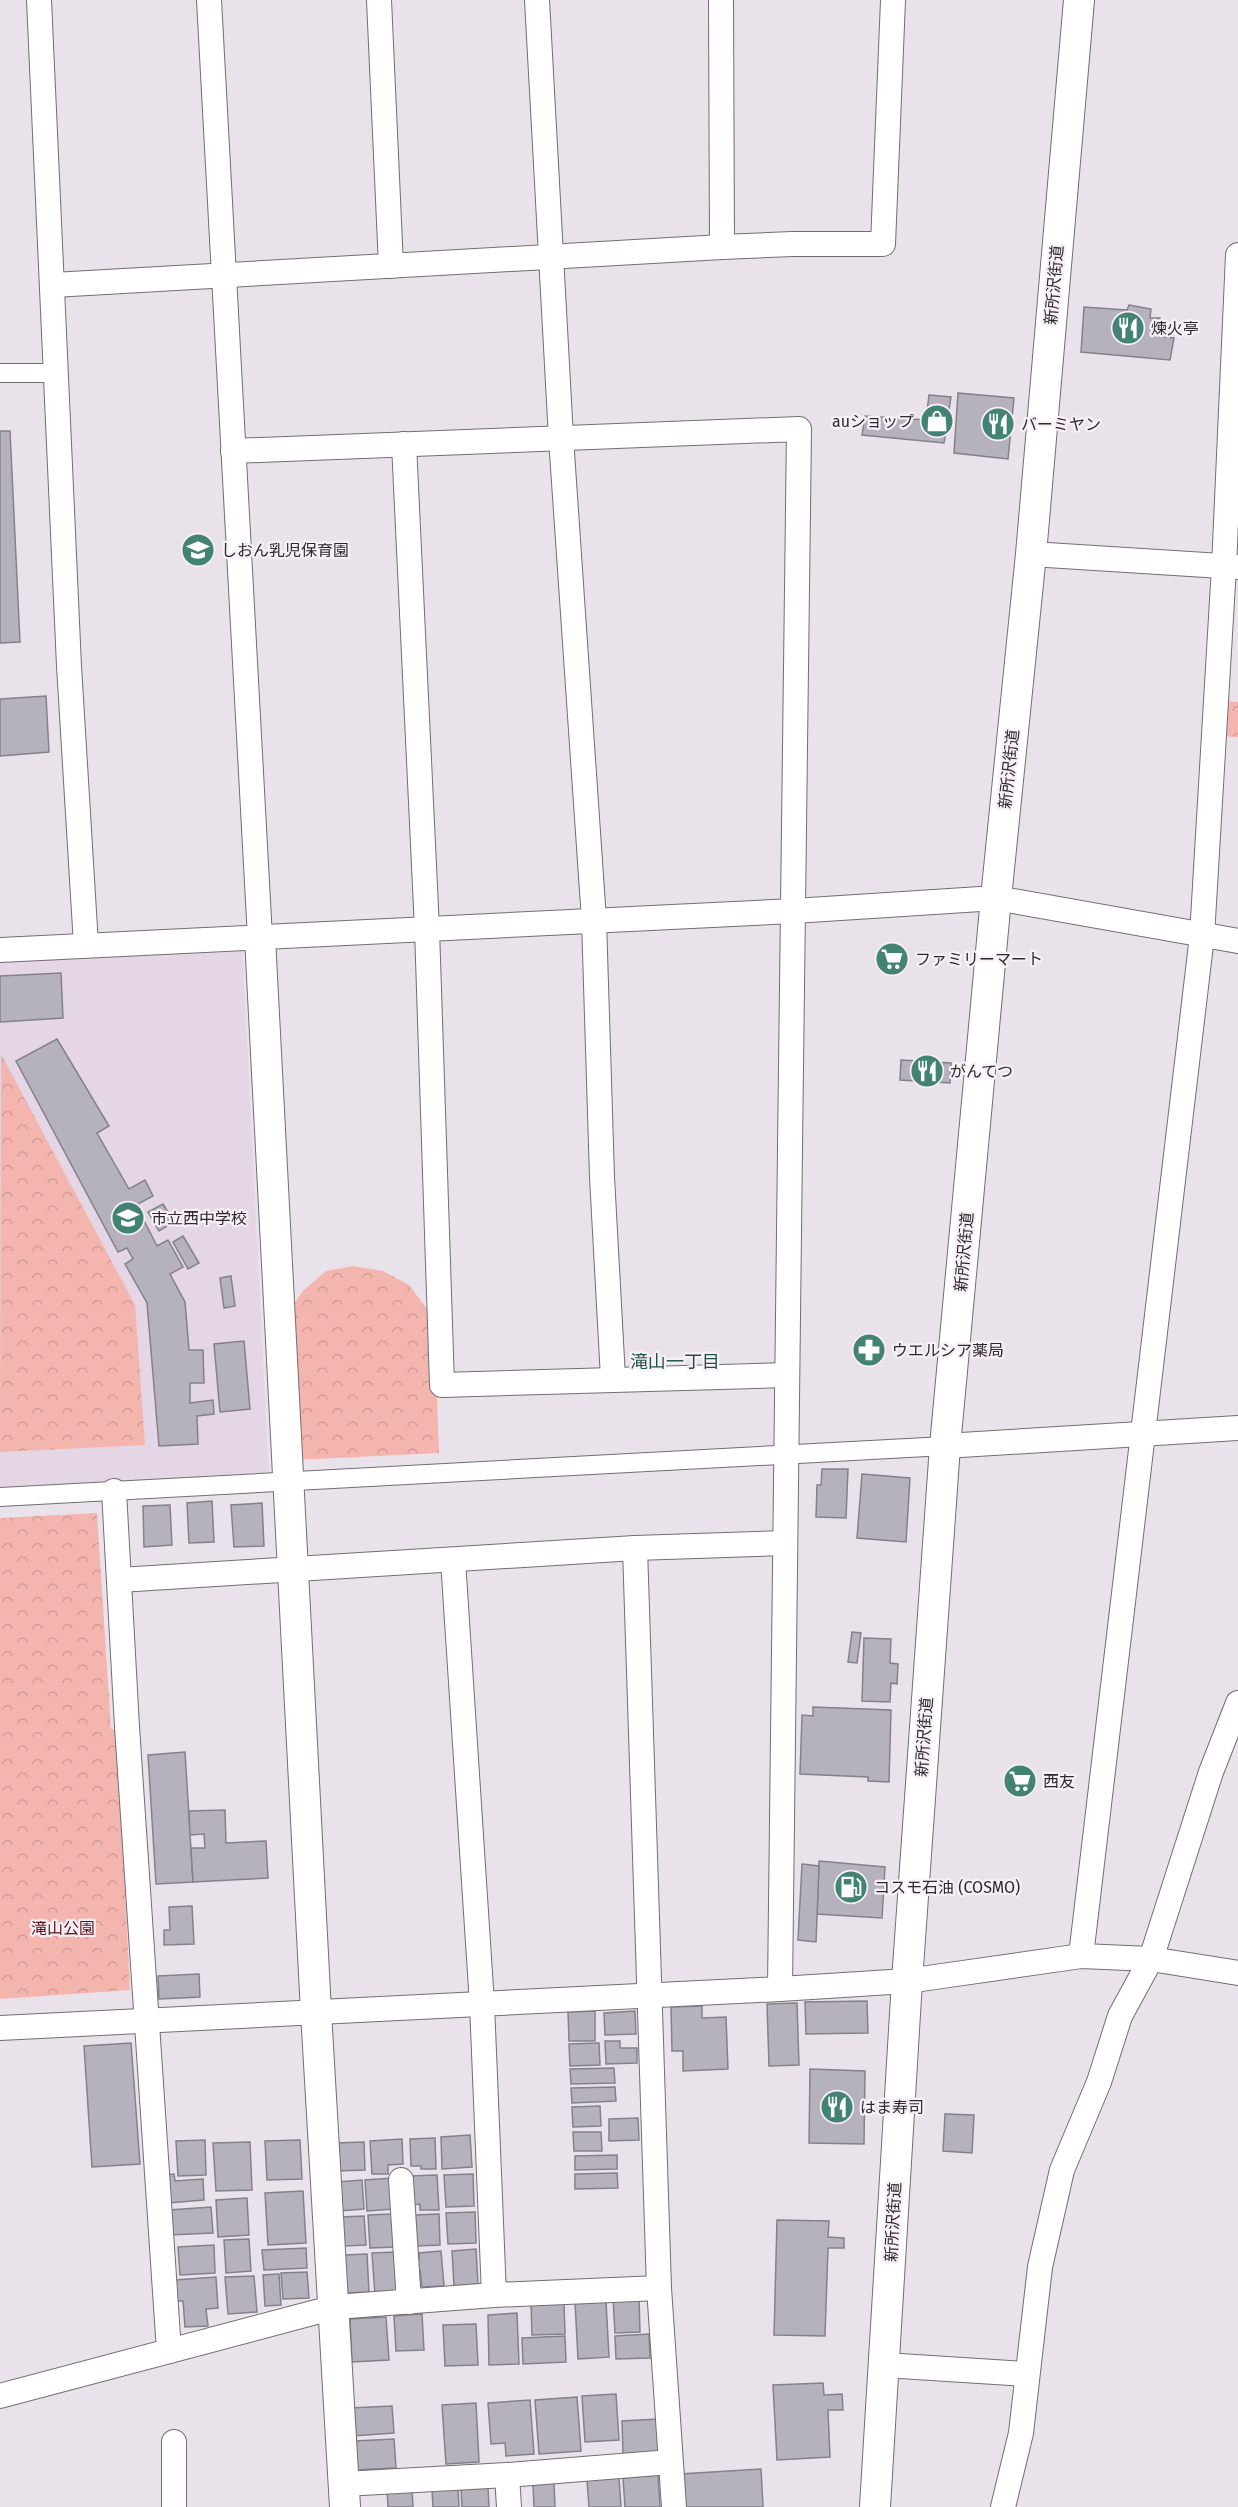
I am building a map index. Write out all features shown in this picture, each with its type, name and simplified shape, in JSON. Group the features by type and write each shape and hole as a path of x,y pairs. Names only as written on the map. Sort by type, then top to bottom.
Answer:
{"street":[{"path":"39,0 69,666 86,945"},
{"path":"209,0 295,1569 316,2012 345,2495 507,2475 670,2462"},
{"path":"380,0 391,266"},
{"path":"537,0 561,438 594,920 602,1177 614,1378"},
{"path":"721,0 722,247"},
{"path":"53,285 722,247 883,244 893,0"},
{"name":"新所沢街道","path":"875,2507 907,1981 945,1446 996,898 1031,554 1080,0"},
{"path":"1081,1956 1202,936 1231,567 1238,255"},
{"path":"0,373 56,373"},
{"path":"233,451 799,429 794,911 783,1543 780,1989"},
{"path":"404,444 427,929 442,1385 614,1378 786,1375"},
{"path":"1031,554 1231,567"},
{"path":"0,949 794,911 996,898 1238,941"},
{"path":"0,1497 785,1456 1238,1428"},
{"path":"114,1491 146,2021 169,2351"},
{"path":"119,1580 635,1548 783,1543"},
{"path":"635,1548 659,2288 674,2507"},
{"path":"453,1560 482,2004 494,2295"},
{"path":"1003,2507 1021,2433 1040,2267 1062,2170 1099,2082 1120,2016 1151,1959 1211,1772 1238,1704"},
{"path":"0,2028 907,1981 1081,1956 1151,1959 1238,1973"},
{"path":"401,2180 409,2302"},
{"path":"0,2396 334,2307 494,2295 659,2288"},
{"path":"884,2365 1027,2374"},
{"path":"174,2442 174,2507"},
{"path":"507,2475 509,2507"}],"shaded area":[{"name":"市立西中学校","path":"242,943 269,1476 0,1490 0,959"}],"green space":[{"path":"1223,701 1238,702 1238,737 1221,736"},
{"path":"1,1054 135,1305 145,1445 0,1452"},
{"path":"353,1266 383,1271 409,1285 434,1318 439,1453 296,1460 286,1315 303,1291 326,1271"},
{"name":"滝山公園","path":"97,1513 111,1729 117,1730 130,1990 0,1999 0,1518"}],"building":[{"path":"1129,305 1151,309 1150,318 1160,318 1159,336 1174,338 1170,360 1081,352 1084,307 1127,310"},
{"path":"958,393 1014,398 1008,459 954,453"},
{"path":"929,395 951,397 944,443 862,435 865,416 926,420"},
{"path":"0,431 10,431 20,642 0,643"},
{"path":"46,696 49,752 0,756 0,699"},
{"path":"61,973 63,1018 0,1022 0,976"},
{"path":"57,1039 109,1126 97,1133 129,1189 145,1180 153,1196 136,1205 157,1246 168,1240 183,1267 170,1274 185,1302 189,1350 203,1350 204,1383 190,1383 190,1403 213,1400 214,1414 197,1416 198,1444 159,1446 147,1303 125,1264 133,1259 127,1248 118,1252 16,1061"},
{"path":"901,1060 951,1063 950,1083 900,1080"},
{"path":"163,1204 174,1222 159,1231 148,1212"},
{"path":"183,1236 199,1263 188,1269 173,1242"},
{"path":"231,1276 235,1306 224,1308 220,1278"},
{"path":"244,1341 250,1409 220,1412 214,1344"},
{"path":"822,1469 848,1469 846,1518 816,1517 817,1485 821,1485"},
{"path":"862,1474 910,1478 906,1542 857,1538"},
{"path":"212,1501 214,1542 189,1543 187,1503"},
{"path":"262,1503 264,1546 234,1547 231,1505"},
{"path":"170,1505 172,1545 144,1547 143,1506"},
{"path":"852,1632 861,1633 857,1663 848,1662"},
{"path":"864,1638 891,1639 890,1663 898,1664 897,1684 891,1683 890,1702 862,1701"},
{"path":"813,1707 891,1710 889,1782 868,1781 868,1777 800,1774 802,1715 813,1716"},
{"path":"185,1752 193,1882 156,1884 148,1755"},
{"path":"225,1810 226,1843 266,1841 268,1878 193,1882 191,1848 205,1848 204,1834 190,1835 189,1811"},
{"path":"819,1861 885,1867 882,1918 817,1914"},
{"path":"802,1864 819,1866 816,1942 798,1940"},
{"path":"192,1906 194,1944 164,1945 164,1930 170,1930 169,1907"},
{"path":"199,1974 200,1997 159,1999 158,1976"},
{"path":"867,2001 868,2033 806,2034 805,2002"},
{"path":"797,2003 799,2065 769,2066 767,2004"},
{"path":"702,2006 702,2018 726,2017 728,2069 683,2071 683,2051 672,2051 671,2007"},
{"path":"595,2011 595,2041 569,2041 568,2012"},
{"path":"635,2011 636,2034 605,2035 604,2013"},
{"path":"605,2041 620,2041 620,2048 637,2048 637,2063 606,2064"},
{"path":"131,2043 140,2164 92,2167 84,2046"},
{"path":"599,2043 600,2065 570,2066 569,2044"},
{"path":"614,2068 615,2083 571,2084 570,2069"},
{"name":"はま寿司","path":"810,2069 865,2071 864,2144 809,2143"},
{"path":"615,2087 616,2101 572,2103 571,2088"},
{"path":"600,2106 601,2126 573,2127 572,2107"},
{"path":"945,2114 974,2115 972,2153 943,2151"},
{"path":"638,2118 639,2140 609,2141 609,2119"},
{"path":"573,2132 601,2132 602,2151 574,2151"},
{"path":"470,2135 472,2167 442,2169 441,2137"},
{"path":"435,2138 436,2169 411,2166 410,2139"},
{"path":"402,2139 403,2164 388,2165 388,2174 372,2174 370,2141"},
{"path":"205,2140 206,2175 178,2176 176,2141"},
{"path":"300,2140 302,2179 267,2180 265,2141"},
{"path":"250,2142 252,2190 216,2191 213,2143"},
{"path":"364,2142 365,2170 338,2171 336,2143"},
{"path":"617,2155 617,2169 575,2170 575,2156"},
{"path":"617,2173 618,2188 575,2189 575,2174"},
{"path":"174,2174 175,2181 203,2179 204,2200 168,2203 166,2175"},
{"path":"473,2174 474,2206 446,2207 444,2175"},
{"path":"437,2175 439,2210 420,2210 420,2204 412,2205 411,2176"},
{"path":"392,2178 393,2209 367,2211 365,2180"},
{"path":"362,2180 364,2209 339,2211 337,2182"},
{"path":"303,2191 306,2243 268,2245 265,2193"},
{"path":"247,2198 249,2235 218,2237 216,2200"},
{"path":"211,2207 213,2233 170,2235 169,2210"},
{"path":"475,2212 476,2243 448,2244 446,2213"},
{"path":"394,2214 396,2247 370,2248 368,2215"},
{"path":"439,2214 440,2245 417,2246 415,2215"},
{"path":"364,2216 366,2245 343,2246 341,2217"},
{"path":"777,2220 829,2221 828,2237 844,2238 844,2248 828,2248 825,2336 774,2335"},
{"path":"249,2239 251,2271 226,2273 224,2240"},
{"path":"214,2245 215,2273 180,2275 178,2247"},
{"path":"306,2248 307,2268 264,2270 262,2250"},
{"path":"476,2249 478,2284 454,2286 452,2251"},
{"path":"441,2251 444,2286 422,2287 420,2270 416,2270 415,2259 419,2259 419,2253"},
{"path":"396,2252 399,2293 375,2295 372,2253"},
{"path":"367,2254 369,2292 346,2293 344,2255"},
{"path":"307,2272 309,2298 283,2299 281,2273"},
{"path":"279,2274 281,2305 265,2306 263,2275"},
{"path":"254,2276 257,2312 228,2314 225,2277"},
{"path":"216,2277 218,2308 206,2309 208,2326 185,2327 183,2301 176,2301 175,2280"},
{"path":"639,2297 640,2332 615,2333 613,2298"},
{"path":"606,2301 609,2357 578,2359 575,2302"},
{"path":"564,2303 565,2334 532,2335 531,2304"},
{"path":"517,2313 519,2364 489,2365 488,2315"},
{"path":"422,2314 424,2350 396,2351 394,2316"},
{"path":"386,2317 389,2360 352,2362 350,2319"},
{"path":"476,2324 478,2365 445,2366 443,2325"},
{"path":"649,2334 650,2358 616,2359 615,2336"},
{"path":"565,2336 566,2362 523,2364 522,2338"},
{"path":"823,2383 824,2395 842,2394 843,2410 828,2410 830,2457 777,2460 773,2385"},
{"path":"616,2394 619,2440 585,2442 582,2396"},
{"path":"577,2397 581,2451 539,2454 535,2400"},
{"path":"530,2400 534,2454 506,2456 505,2443 491,2444 488,2403"},
{"path":"476,2403 479,2462 446,2464 442,2405"},
{"path":"392,2406 394,2433 352,2436 350,2408"},
{"path":"658,2419 660,2452 623,2454 622,2421"},
{"path":"394,2439 396,2468 356,2470 355,2441"},
{"path":"761,2469 763,2507 682,2507 680,2474"},
{"path":"658,2475 660,2507 625,2507 623,2478"},
{"path":"619,2478 621,2507 589,2507 587,2480"},
{"path":"554,2483 555,2507 534,2507 533,2484"},
{"path":"488,2488 489,2507 462,2507 461,2489"},
{"path":"412,2489 413,2507 388,2507 387,2490"},
{"path":"458,2489 459,2507 433,2507 432,2490"}],"place":[{"name":"煉火亭","path":"1128,328"},
{"name":"auショップ","path":"937,421"},
{"name":"バーミヤン","path":"998,424"},
{"name":"しおん乳児保育園","path":"198,550"},
{"name":"ファミリーマート","path":"892,959"},
{"name":"がんてつ","path":"927,1071"},
{"name":"市立西中学校","path":"128,1218"},
{"name":"ウエルシア薬局","path":"869,1350"},
{"name":"西友","path":"1020,1781"},
{"name":"コスモ石油 (COSMO)","path":"851,1887"},
{"name":"はま寿司","path":"837,2107"}],"district":[{"name":"滝山一丁目","path":"675,1362"}]}
